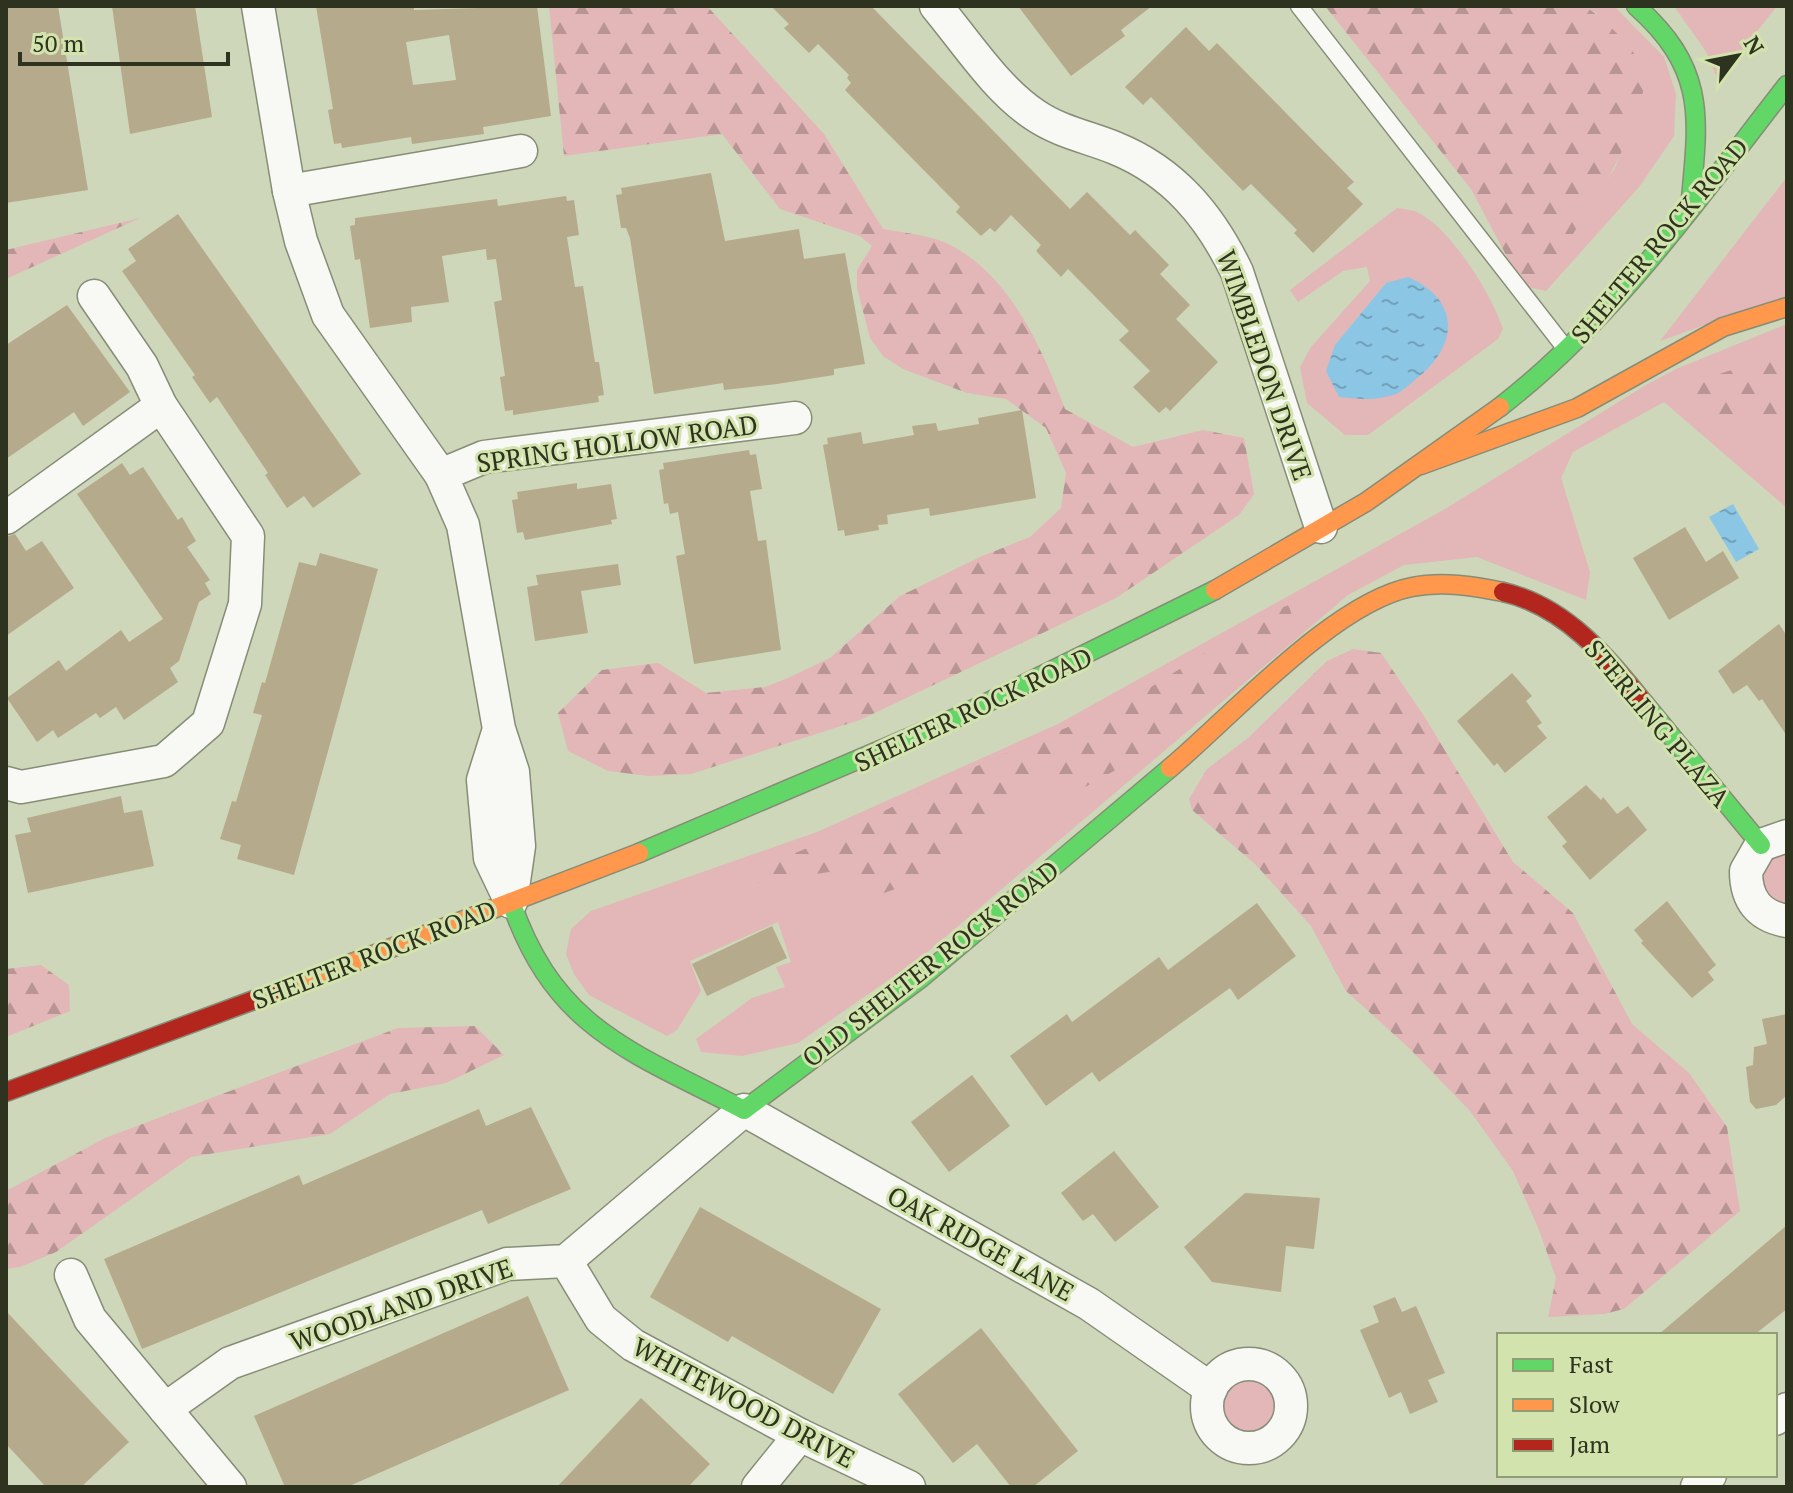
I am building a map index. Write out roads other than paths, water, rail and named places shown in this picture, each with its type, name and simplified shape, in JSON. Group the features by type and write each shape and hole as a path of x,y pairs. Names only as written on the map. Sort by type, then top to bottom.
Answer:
{"main road":[{"path":"1636,6 1671,38 1682,53 1695,84 1697,109 1690,209"},
{"name":"SHELTER ROCK ROAD","path":"6,1092 511,902 831,777 968,716 1213,593 1421,465 1519,393 1567,350 1632,281 1787,85"},
{"path":"1421,465 1577,408 1723,327 1787,307"},
{"name":"STERLING PLAZA","path":"1364,605 1412,587 1470,585 1525,597 1576,627 1774,841"},
{"name":"OLD SHELTER ROCK ROAD","path":"744,1110 921,978 1190,752 1309,646 1364,605"},
{"path":"511,902 537,964 567,1005 616,1040 744,1110"}],"street":[{"path":"258,6 289,191 301,241 328,315 441,475 463,525 499,729 483,780 490,858 511,902"},
{"name":"WIMBLEDON DRIVE","path":"937,6 1005,88 1032,113 1057,128 1116,148 1155,168 1188,195 1220,237 1237,272 1321,527"},
{"path":"289,191 521,151"},
{"path":"6,783 21,787 164,761 208,723 245,604 248,536 161,406 142,366 94,296"},
{"path":"6,518 161,406"},
{"name":"SPRING HOLLOW ROAD","path":"441,475 484,457 795,418"},
{"name":"STERLING PLAZA","path":"1774,841 1746,871 1746,886 1760,911 1787,921"},
{"path":"566,1261 744,1110"},
{"name":"OAK RIDGE LANE","path":"744,1110 1089,1304 1211,1389"},
{"name":"WOODLAND DRIVE","path":"165,1409 230,1363 507,1264 566,1261"},
{"name":"WHITEWOOD DRIVE","path":"566,1261 593,1307 615,1333 800,1435 909,1487"},
{"path":"71,1275 90,1319 230,1487"},
{"path":"758,1487 800,1435"}],"lane":[{"path":"1299,6 1567,350"}],"water":[{"path":"1408,277 1438,298 1445,311 1448,324 1440,352 1430,366 1396,394 1375,399 1339,397 1326,371 1335,345 1386,283"},
{"path":"1733,504 1759,549 1736,562 1709,517"}]}
